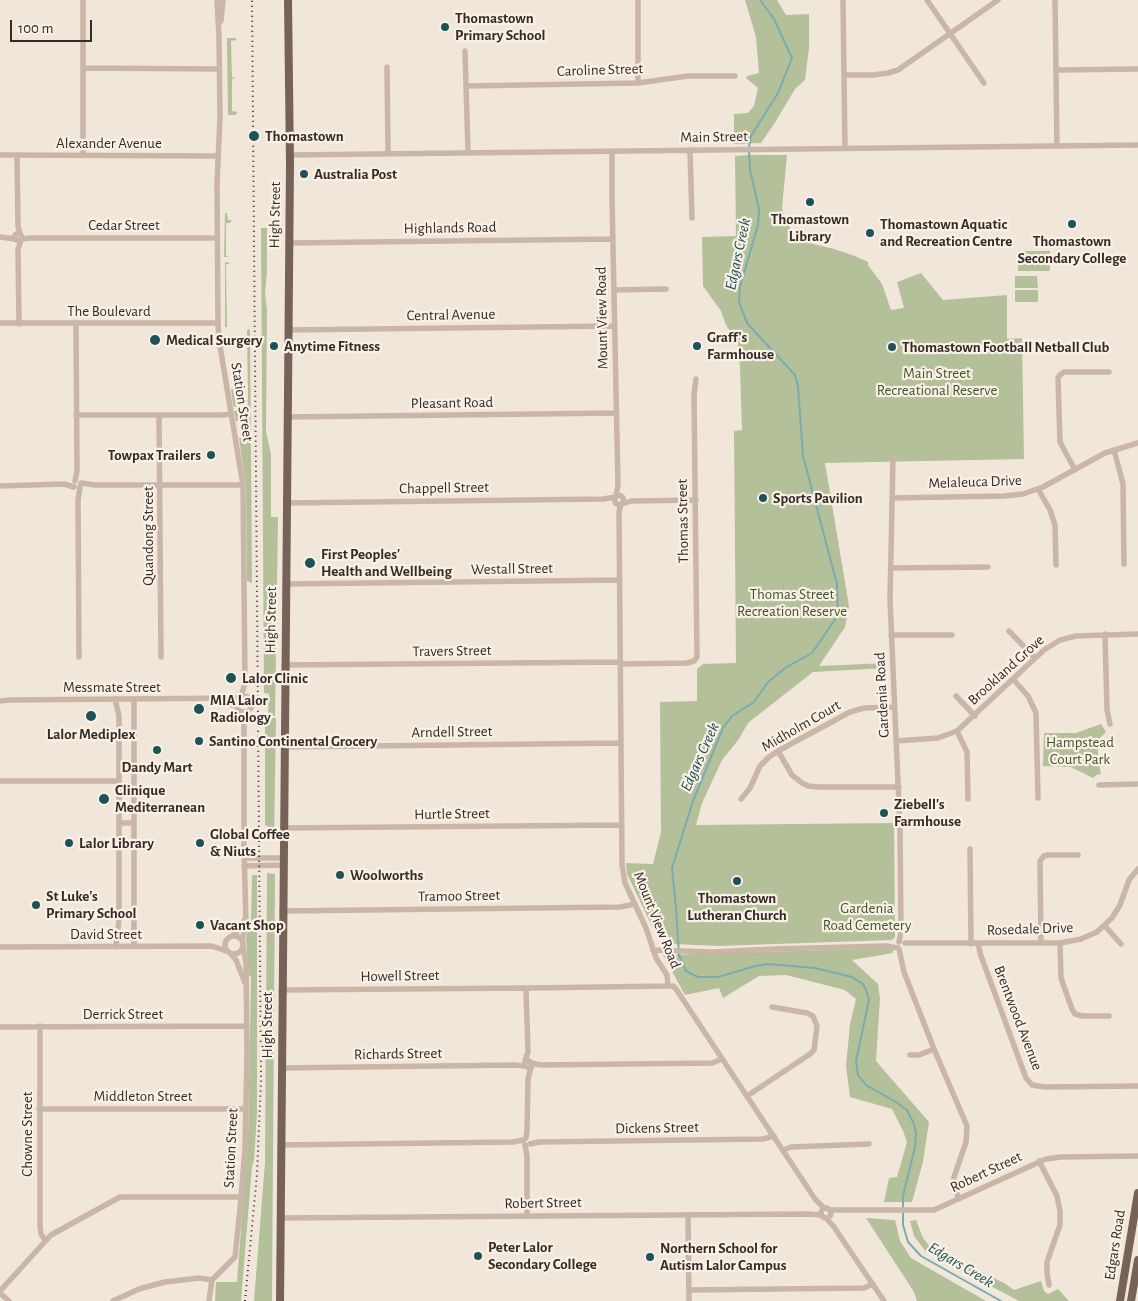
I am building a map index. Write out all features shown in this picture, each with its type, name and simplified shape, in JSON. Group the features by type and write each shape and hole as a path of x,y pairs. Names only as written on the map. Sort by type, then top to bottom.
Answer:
{"main road":[{"name":"High Street","path":"280,1301 281,990 290,155 288,0"},
{"name":"Edgars Road","path":"1120,1301 1134,1241 1138,1193"},
{"name":"Edgars Road","path":"1131,1301 1138,1260"}],"street":[{"path":"83,0 83,155"},
{"path":"638,0 638,83"},
{"path":"843,0 845,148"},
{"path":"926,0 984,82"},
{"path":"844,74 888,74 898,70 998,0"},
{"path":"1056,0 1057,146"},
{"name":"Station Street","path":"222,1 219,36 218,323 243,485 245,683 250,699"},
{"path":"465,51 468,152"},
{"path":"387,67 388,153"},
{"path":"83,68 219,69"},
{"path":"1056,70 1138,69"},
{"name":"Caroline Street","path":"466,86 638,83 688,76 735,76"},
{"name":"Main Street","path":"290,155 1138,145"},
{"path":"690,150 692,218"},
{"name":"Mount View Road","path":"612,151 619,500 623,874 646,928 653,950 667,976 668,986 673,986 676,989 884,1301"},
{"name":"Alexander Avenue","path":"0,155 218,156"},
{"path":"17,155 19,324"},
{"name":"Cedar Street","path":"3,237 217,238"},
{"name":"Highlands Road","path":"288,242 613,238"},
{"path":"614,290 666,289"},
{"name":"The Boulevard","path":"0,324 218,323"},
{"path":"76,324 79,657"},
{"name":"Central Avenue","path":"288,330 615,326"},
{"path":"1075,470 1060,442 1058,378 1064,372 1109,372"},
{"name":"Thomas Street","path":"694,661 697,653 694,395 696,379"},
{"name":"Pleasant Road","path":"287,417 617,413"},
{"path":"76,415 231,414"},
{"name":"Quandong Street","path":"159,415 162,658"},
{"name":"Melaleuca Drive","path":"892,498 1015,496 1038,490 1114,450 1138,443"},
{"path":"1114,450 1123,484 1124,564"},
{"name":"Gardenia Road","path":"893,458 891,635 898,787 901,958 904,972 934,1050 967,1126 966,1142 954,1177 954,1186 959,1199"},
{"path":"0,484 243,485"},
{"path":"1038,490 1050,510 1055,525 1056,565"},
{"path":"619,500 696,500"},
{"name":"Chappell Street","path":"286,503 619,500"},
{"path":"891,568 988,567"},
{"name":"Westall Street","path":"285,584 620,580"},
{"path":"1009,631 1035,658"},
{"path":"891,635 952,634"},
{"path":"1105,634 1107,710 1110,724"},
{"name":"Brookland Grove","path":"896,741 938,738 957,731 1035,658 1053,644 1069,637 1138,634"},
{"name":"Travers Street","path":"284,665 687,663 694,661"},
{"path":"1013,679 1028,696 1036,713 1038,798"},
{"name":"Station Street","path":"240,698 245,683"},
{"path":"956,696 975,716"},
{"path":"246,697 250,699 251,705 244,712 237,708 236,702 240,698 246,697"},
{"name":"Messmate Street","path":"0,699 240,698"},
{"path":"115,699 119,716 119,920 116,946"},
{"path":"134,699 134,946"},
{"name":"Messmate Street","path":"215,699 237,708"},
{"name":"Midholm Court","path":"741,799 750,788 760,766 778,751 850,712 864,708 894,707"},
{"name":"Station Street","path":"237,708 244,726"},
{"name":"Station Street","path":"212,1280 235,1257 241,1196 246,1109 246,963 242,944 246,918 244,726 248,710"},
{"path":"957,731 967,752 968,799"},
{"name":"Arndell Street","path":"284,747 621,743"},
{"path":"778,751 792,775 808,786 818,788 898,787"},
{"path":"0,781 119,782"},
{"path":"1100,785 1138,784"},
{"path":"119,823 134,823"},
{"name":"Hurtle Street","path":"283,828 622,824"},
{"path":"970,849 971,944"},
{"path":"1041,943 1040,861 1044,856 1048,855 1078,855"},
{"path":"244,858 283,862"},
{"path":"244,866 283,862"},
{"name":"Rosedale Drive","path":"653,950 713,952 915,944 1060,943 1081,940 1105,926 1117,912 1129,880 1138,869"},
{"name":"Tramoo Street","path":"282,911 620,907 635,904"},
{"path":"233,936 238,937 242,944 237,954 228,952 224,946 226,940 240,929 246,918"},
{"path":"1105,926 1121,944"},
{"name":"David Street","path":"212,946 226,940"},
{"path":"1060,943 1061,978 1075,1014 1082,1016 1108,1016"},
{"name":"Brentwood Avenue","path":"978,944 1026,1078 1032,1085 1044,1087 1138,1086"},
{"name":"David Street","path":"0,946 212,946 228,952"},
{"name":"Station Street","path":"228,952 240,969 246,985"},
{"name":"Howell Street","path":"281,990 528,989 538,987 668,986"},
{"path":"527,1216 528,989"},
{"path":"747,1096 814,1050 817,1026 813,1016 772,1007"},
{"name":"Chowne Street","path":"40,1026 40,1225 41,1234 45,1240"},
{"name":"Derrick Street","path":"0,1027 246,1026"},
{"path":"910,1055 919,1055 934,1050"},
{"name":"Richards Street","path":"281,1068 712,1062 722,1058"},
{"name":"Middleton Street","path":"40,1109 246,1109"},
{"name":"Dickens Street","path":"280,1145 763,1139 774,1136"},
{"path":"783,1150 791,1147 869,1144"},
{"name":"Robert Street","path":"280,1218 807,1214 845,1211 934,1210 1039,1161 1061,1157 1138,1156"},
{"path":"1039,1161 1056,1196 1060,1211 1060,1225 1047,1262 1049,1285"},
{"path":"9,1301 0,1292 45,1240 55,1232 122,1197 241,1196"},
{"path":"688,1215 689,1301"},
{"path":"113,1301 165,1282 199,1278 212,1280 209,1301"},
{"path":"689,1290 864,1288 873,1284"}],"green space":[{"path":"745,0 777,0 786,15 809,14 809,48 805,80 795,89 761,143 734,144 734,114 748,113 754,106 758,88 746,78 747,76 759,73 756,37"},
{"path":"227,38 236,38 236,40 231,41 232,77 236,78 232,79 232,111 237,112 236,115 228,115"},
{"path":"787,155 782,208 797,242 801,241 834,249 868,262 868,265 882,284 891,310 904,308 897,282 921,273 943,300 1007,295 1007,339 1022,338 1024,459 825,463 849,606 845,627 819,666 886,663 886,668 813,672 748,723 739,739 722,760 702,803 696,825 894,823 895,937 892,940 718,946 675,944 669,942 653,928 627,874 626,863 653,864 661,832 660,702 697,701 697,669 703,664 736,663 734,431 742,430 740,368 738,343 726,325 721,311 703,286 702,237 736,236 735,156"},
{"path":"225,213 227,213 228,220 232,220 230,223 226,223 226,256 230,257 224,257"},
{"path":"261,228 267,228 265,294 267,310 266,432 271,454 271,517 278,517 275,716 268,716 269,694 264,693"},
{"path":"1018,251 1050,251 1050,271 1018,271"},
{"path":"225,262 230,263 226,265 227,327 225,327"},
{"path":"1015,276 1037,276 1038,288 1015,288"},
{"path":"1015,290 1038,290 1038,302 1015,302"},
{"path":"248,329 250,330 252,583 247,581 246,488 239,438 241,438 242,442 248,441 246,428 248,428 248,419 246,419 245,415 238,416 238,421 236,421 234,411 237,410 238,415 247,414 248,401 236,402 236,407 233,406 231,389 233,389 235,400 248,400"},
{"path":"268,718 276,718 274,842 274,829 265,825 265,722"},
{"name":"Hampstead Court Park","path":"1101,724 1106,732 1098,740 1098,758 1101,774 1093,778 1071,767 1043,766 1044,733 1076,733"},
{"path":"267,873 275,874 272,1301 254,1301 265,1162"},
{"path":"252,875 257,875 257,1113 254,1160 241,1301 215,1301 216,1282 237,1282 248,1136 251,976 249,976 246,940 249,924 251,924"},
{"path":"893,948 893,953 852,960 878,984 880,999 876,1061 929,1122 923,1162 912,1202 884,1202 889,1178 897,1177 907,1142 892,1109 850,1097 846,1066 850,1024 856,999 845,990 786,975 759,976 723,998 719,988 685,995 663,955"},
{"path":"866,1218 895,1220 900,1241 911,1258 986,1301 917,1301 914,1292"},
{"path":"916,1220 923,1238 931,1248 1004,1283 1014,1290 1041,1281 1044,1291 1048,1294 1058,1289 1069,1301 1019,1301 926,1252 914,1236 910,1221"}],"waterway":[{"name":"Edgars Creek","path":"749,147 751,136 778,93 792,58 774,19 760,0"},
{"name":"Edgars Creek","path":"749,152 750,170 759,209 758,225 740,287 739,302 747,323 795,375 798,386 803,456 837,584 838,615 812,653 785,668 768,682 754,702 732,716 723,728 693,801 672,868 679,955 686,971 698,977 718,977 768,964 815,968 852,977 863,984 869,1000 856,1061 858,1075 866,1085 907,1110 916,1133 915,1147 903,1196 903,1225 908,1242 921,1256 1001,1301"}],"railway":[{"path":"245,1301 257,1174 261,1080 252,0"}],"place":[{"name":"Thomastown Primary School","path":"445,27"},
{"name":"Thomastown","path":"254,136"},
{"name":"Australia Post","path":"304,174"},
{"name":"Thomastown Library","path":"810,202"},
{"name":"Thomastown Secondary College","path":"1072,224"},
{"name":"Thomastown Aquatic and Recreation Centre","path":"870,233"},
{"name":"Medical Surgery","path":"155,340"},
{"name":"Anytime Fitness","path":"274,346"},
{"name":"Graff's Farmhouse","path":"697,346"},
{"name":"Thomastown Football Netball Club","path":"892,347"},
{"name":"Towpax Trailers","path":"211,455"},
{"name":"Sports Pavilion","path":"763,498"},
{"name":"First Peoples' Health and Wellbeing","path":"310,563"},
{"name":"Lalor Clinic","path":"231,678"},
{"name":"MIA Lalor Radiology","path":"199,709"},
{"name":"Lalor Mediplex","path":"91,716"},
{"name":"Santino Continental Grocery","path":"199,741"},
{"name":"Dandy Mart","path":"157,750"},
{"name":"Clinique Mediterranean","path":"104,799"},
{"name":"Ziebell's Farmhouse","path":"884,813"},
{"name":"Lalor Library","path":"69,843"},
{"name":"Global Coffee & Niuts","path":"200,843"},
{"name":"Woolworths","path":"340,875"},
{"name":"Thomastown Lutheran Church","path":"737,881"},
{"name":"St Luke's Primary School","path":"36,905"},
{"name":"Vacant Shop","path":"200,925"},
{"name":"Peter Lalor Secondary College","path":"478,1256"},
{"name":"Northern School for Autism Lalor Campus","path":"650,1257"}],"park label":[{"name":"Main Street Recreational Reserve","path":"937,382"},
{"name":"Thomas Street Recreation Reserve","path":"792,602"},
{"name":"Gardenia Road Cemetery","path":"867,916"}]}
